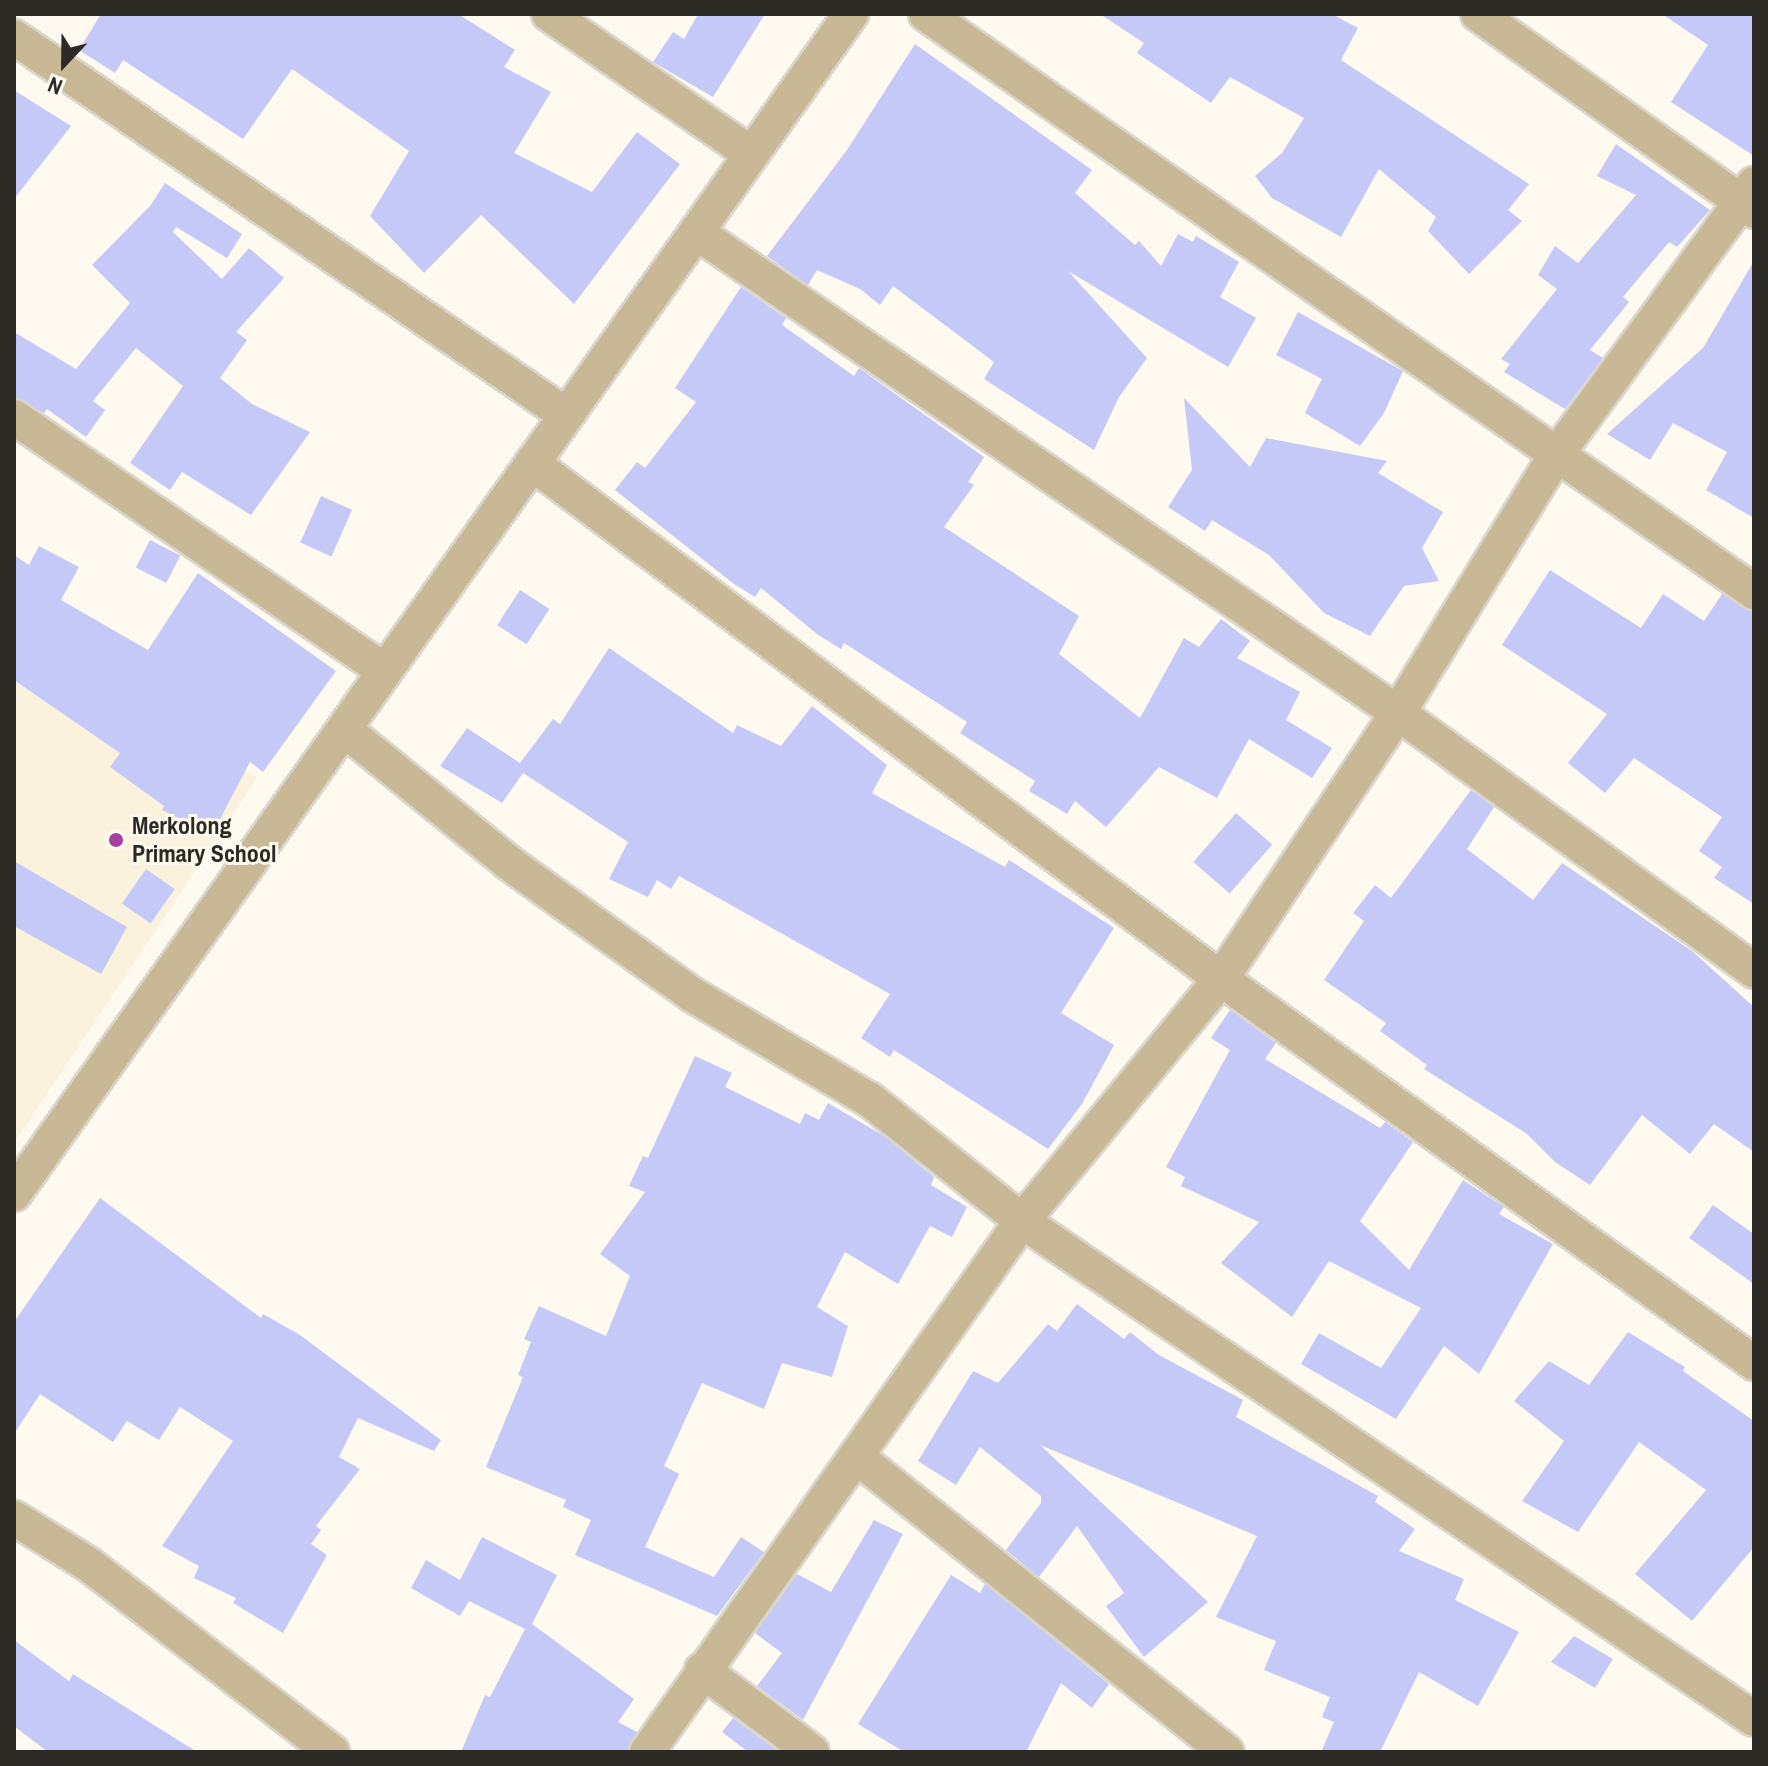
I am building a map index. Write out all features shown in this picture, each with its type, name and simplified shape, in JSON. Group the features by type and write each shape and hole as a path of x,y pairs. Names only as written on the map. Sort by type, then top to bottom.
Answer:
{"street":[{"path":"549,14 751,154"},
{"path":"14,1194 851,14"},
{"path":"926,14 1754,592"},
{"path":"647,1752 1022,1221 1221,979 1398,713 1557,454 1750,199 1478,14"},
{"path":"14,37 566,415"},
{"path":"696,232 1398,713 1754,971"},
{"path":"14,417 384,670"},
{"path":"532,463 1221,979 1754,1363"},
{"path":"345,730 509,863 693,995 870,1100 1022,1221 1754,1719"},
{"path":"857,1457 1227,1752"},
{"path":"14,1518 88,1564 332,1752"},
{"path":"702,1670 812,1752"}],"shaded area":[{"name":"Merkolong Primary School","path":"14,605 257,778 14,1143"}],"building":[{"path":"101,14 458,14 515,50 504,67 551,92 514,153 592,192 637,132 680,164 574,304 481,215 424,273 370,216 409,151 292,69 243,139 123,60 115,73 79,50"},
{"path":"698,14 765,14 713,97 653,62 673,32 684,39"},
{"path":"1100,14 1332,14 1358,28 1341,60 1529,184 1508,210 1522,221 1469,274 1428,231 1436,217 1379,169 1341,237 1272,198 1255,176 1282,153 1304,118 1230,77 1211,103 1137,53 1144,43"},
{"path":"1662,14 1754,14 1754,156 1671,102 1708,45"},
{"path":"915,44 1092,170 1075,193 1135,245 1139,241 1161,266 1178,234 1193,242 1196,236 1239,262 1220,297 1256,318 1228,367 1068,271 1147,358 1119,397 1094,450 984,379 994,362 893,286 880,305 860,289 817,270 808,285 767,256 847,150"},
{"path":"14,90 71,126 14,199"},
{"path":"1616,144 1710,210 1677,247 1669,242 1623,297 1629,302 1590,350 1603,358 1565,409 1504,372 1510,364 1501,359 1557,289 1538,275 1555,246 1578,263 1636,195 1597,176"},
{"path":"165,183 242,234 227,258 176,227 173,232 222,279 249,248 284,278 236,332 247,340 220,378 252,404 310,432 251,515 182,472 170,490 130,463 183,386 136,348 93,401 105,410 86,437 47,409 44,413 14,397 14,332 76,369 130,303 92,265 150,206"},
{"path":"1754,261 1754,518 1706,490 1727,452 1673,423 1650,460 1607,434 1703,348"},
{"path":"741,287 786,318 782,325 854,376 859,368 984,457 968,482 974,485 944,527 1079,616 1059,654 1140,718 1184,638 1199,647 1221,619 1250,641 1237,658 1300,692 1286,720 1332,748 1312,778 1249,739 1217,798 1159,767 1106,827 1075,801 1067,814 1029,791 1035,781 960,733 967,722 844,643 841,649 817,634 761,588 755,597 734,584 615,490 637,462 645,468 696,402 675,388"},
{"path":"1298,312 1403,371 1384,413 1360,446 1305,413 1322,379 1276,355"},
{"path":"1184,398 1250,467 1266,438 1387,461 1378,473 1443,512 1422,548 1439,581 1404,586 1370,636 1324,613 1269,555 1212,520 1205,531 1168,507 1192,470"},
{"path":"321,496 352,510 331,556 300,543"},
{"path":"150,540 180,555 166,583 136,568"},
{"path":"39,546 79,567 61,600 148,650 198,573 336,671 263,772 250,762 212,834 162,810 164,806 110,767 120,753 14,680 14,555 29,565"},
{"path":"1550,570 1641,628 1663,594 1704,621 1722,594 1754,612 1754,904 1714,878 1722,867 1699,851 1722,817 1634,758 1605,793 1568,763 1607,714 1502,645"},
{"path":"520,590 549,609 526,644 497,625"},
{"path":"609,648 733,733 737,725 781,746 812,706 887,765 872,793 1005,867 1009,860 1114,928 1061,1013 1114,1045 1082,1104 1048,1149 894,1050 890,1057 861,1038 890,994 679,876 671,889 657,880 648,897 609,879 628,842 523,773 502,803 440,766 467,728 520,763 553,719 560,724"},
{"path":"1471,790 1494,807 1467,849 1533,900 1562,863 1692,951 1754,1007 1754,1152 1714,1124 1690,1154 1642,1115 1590,1185 1555,1162 1527,1134 1424,1069 1427,1065 1380,1031 1386,1023 1324,980 1364,921 1353,913 1375,885 1391,898"},
{"path":"1236,813 1272,844 1230,894 1193,862"},
{"path":"14,861 127,927 101,974 14,926"},
{"path":"146,869 175,889 151,923 122,903"},
{"path":"1230,1010 1276,1043 1265,1059 1380,1128 1385,1122 1413,1142 1360,1221 1409,1270 1463,1180 1504,1207 1499,1214 1553,1244 1479,1374 1444,1346 1396,1419 1301,1364 1319,1333 1381,1368 1421,1308 1329,1261 1292,1317 1221,1263 1259,1222 1181,1186 1185,1177 1166,1167 1230,1050 1211,1038"},
{"path":"695,1056 732,1073 725,1087 800,1124 805,1113 819,1120 828,1103 884,1136 934,1177 931,1185 967,1207 952,1237 930,1226 898,1284 845,1252 817,1307 848,1326 832,1377 782,1363 764,1409 702,1383 664,1466 679,1474 645,1547 714,1577 741,1537 764,1552 717,1616 575,1555 591,1520 563,1507 566,1500 486,1467 523,1377 518,1375 531,1342 524,1339 539,1306 606,1336 630,1276 600,1254 645,1192 629,1186 643,1156 648,1158"},
{"path":"100,1198 261,1318 263,1314 300,1335 441,1440 434,1451 358,1418 339,1457 360,1469 316,1526 321,1530 311,1544 327,1555 283,1633 233,1603 236,1598 194,1578 199,1566 162,1546 233,1441 180,1407 159,1440 127,1421 113,1442 40,1394 14,1434 14,1322"},
{"path":"1713,1205 1754,1234 1754,1284 1689,1238"},
{"path":"1077,1304 1124,1339 1130,1332 1159,1355 1243,1400 1236,1417 1378,1496 1375,1502 1415,1529 1399,1551 1464,1579 1455,1600 1519,1632 1478,1706 1419,1672 1380,1752 1321,1752 1334,1722 1322,1717 1330,1697 1264,1670 1276,1641 1216,1617 1257,1536 1040,1445 1208,1602 1144,1657 1106,1606 1124,1593 1077,1526 1039,1577 1006,1550 1041,1503 1041,1496 980,1447 956,1485 918,1461 973,1371 998,1383 1048,1324 1057,1331"},
{"path":"1628,1332 1685,1367 1683,1371 1754,1421 1754,1547 1692,1621 1635,1574 1706,1490 1639,1442 1578,1532 1522,1501 1564,1441 1514,1401 1549,1361 1589,1385"},
{"path":"874,1520 903,1534 803,1720 757,1686 782,1653 755,1633 797,1574 831,1592"},
{"path":"482,1537 557,1575 532,1624 634,1699 618,1722 637,1732 627,1752 461,1752 485,1695 490,1697 525,1629 469,1601 460,1616 411,1588 426,1560 460,1580"},
{"path":"951,1575 980,1593 985,1584 1109,1684 1092,1708 1061,1683 1026,1752 904,1752 858,1724"},
{"path":"1574,1636 1613,1659 1595,1688 1551,1662"},
{"path":"14,1640 69,1681 73,1674 197,1752 48,1752 14,1726"},
{"path":"733,1718 779,1752 748,1752 722,1732"}],"place":[{"name":"Merkolong Primary School","path":"116,840"}]}
